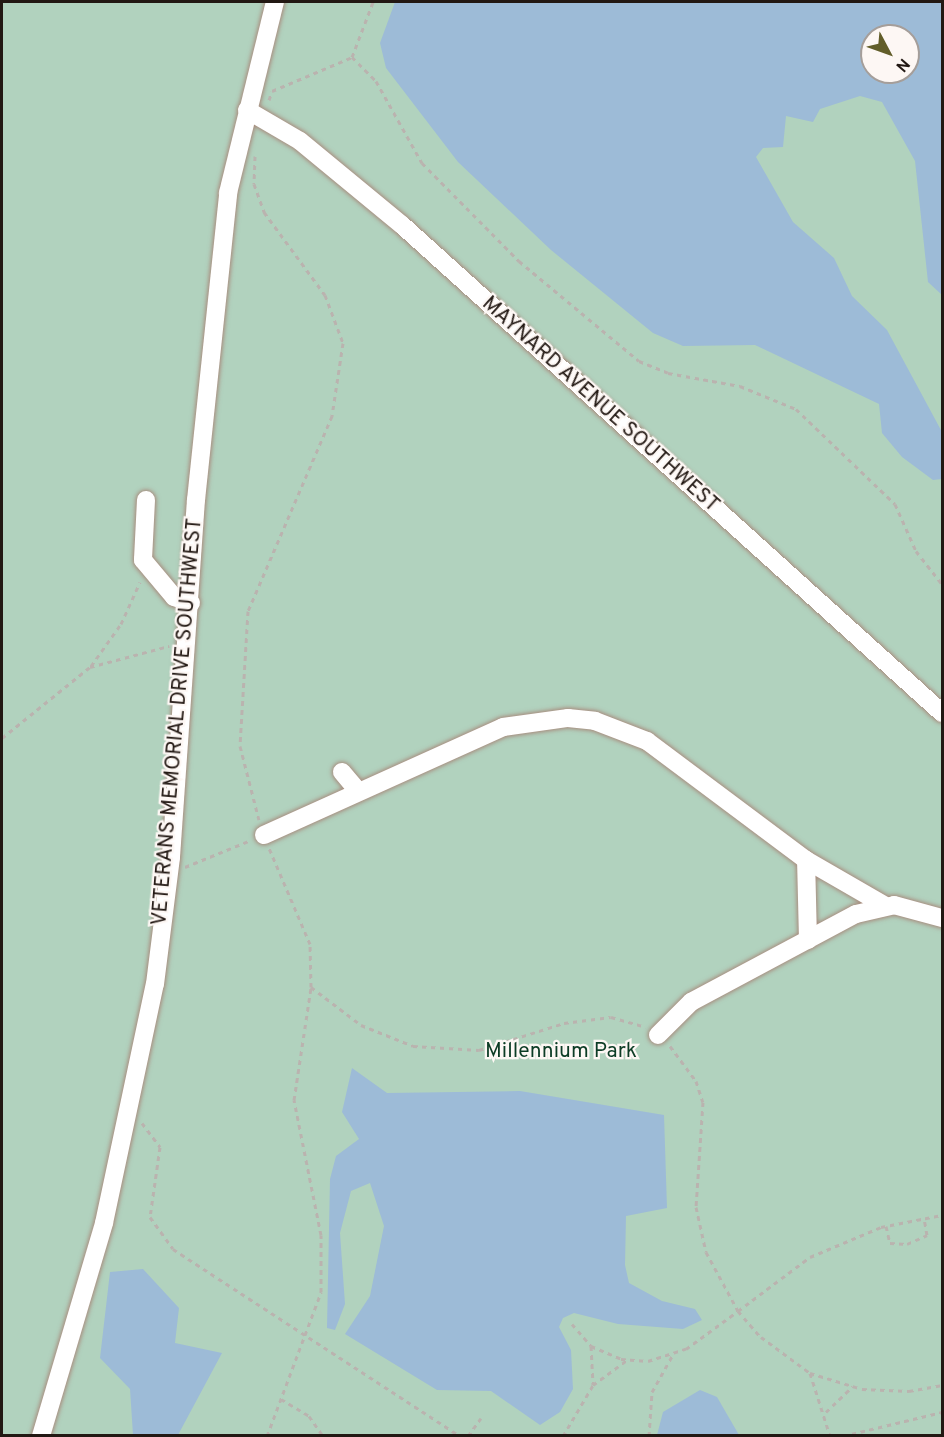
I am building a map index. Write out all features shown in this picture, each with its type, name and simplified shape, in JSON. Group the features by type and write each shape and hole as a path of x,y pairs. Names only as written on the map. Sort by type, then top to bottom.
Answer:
{"street":[{"name":"VETERANS MEMORIAL DRIVE SOUTHWEST","path":"41,1436 104,1223 155,984 170,870 189,642 204,415 228,193 275,2"},
{"name":"MAYNARD AVENUE SOUTHWEST","path":"247,110 265,116 402,225 942,713"},
{"path":"146,500 142,560 174,597 191,603"},
{"path":"264,835 357,790 503,727 546,718 595,721 647,741 806,860 884,905 942,918"},
{"path":"342,772 357,790"},
{"path":"806,860 807,940"},
{"path":"658,1035 691,1002 807,940 884,905"}],"path":[{"path":"265,116 272,91 352,57 373,2"},
{"path":"352,57 376,81 422,164 519,261 639,361 668,373 740,386 796,409 895,504 916,551 942,584"},
{"path":"255,153 254,184 264,212 325,295 343,343 332,416 248,611 240,746 264,835 304,923 311,987 294,1100 321,1235 321,1292 267,1436"},
{"path":"2,738 90,667 121,624 147,567"},
{"path":"90,667 189,642"},
{"path":"170,870 264,835"},
{"path":"311,987 361,1025 413,1046 478,1050 564,1023 611,1017 658,1035 679,1055 703,1101 696,1207 706,1252 738,1311 761,1337 810,1373 854,1386 909,1391 942,1385"},
{"path":"129,1113 160,1147 148,1202 162,1237 213,1278 460,1436"},
{"path":"649,1436 652,1392 672,1356 738,1311 810,1257 886,1226 942,1215"},
{"path":"886,1226 890,1244 907,1244 927,1235 924,1218"},
{"path":"572,1324 591,1346 627,1360 672,1356"},
{"path":"591,1346 593,1385"},
{"path":"563,1436 593,1385 627,1360"},
{"path":"810,1373 826,1412 830,1436"},
{"path":"826,1412 854,1386"},
{"path":"280,1399 309,1416 322,1436"},
{"path":"843,1436 942,1412"},
{"path":"468,1436 482,1418"}],"green space":[{"name":"Millennium Park","path":"2,2 942,2 942,1435 2,1435"}],"water":[{"path":"395,2 942,2 942,295 928,282 915,161 882,102 860,96 820,109 813,122 786,116 783,147 763,148 756,157 793,222 834,258 852,296 887,330 942,432 942,479 933,480 902,457 882,433 879,404 755,345 683,346 653,333 551,250 458,162 386,68 380,43"},
{"path":"352,1068 387,1093 520,1091 664,1115 667,1208 626,1216 625,1265 629,1283 662,1301 695,1309 702,1320 683,1329 618,1324 574,1313 563,1318 559,1327 571,1350 573,1389 560,1412 540,1425 491,1391 437,1390 345,1334 370,1296 384,1226 370,1183 351,1191 340,1233 345,1304 335,1330 327,1328 330,1179 336,1156 359,1139 342,1112"},
{"path":"143,1269 179,1308 175,1343 222,1353 178,1435 133,1435 130,1389 100,1358 110,1272"},
{"path":"700,1390 717,1397 739,1435 657,1435 663,1412"}]}
